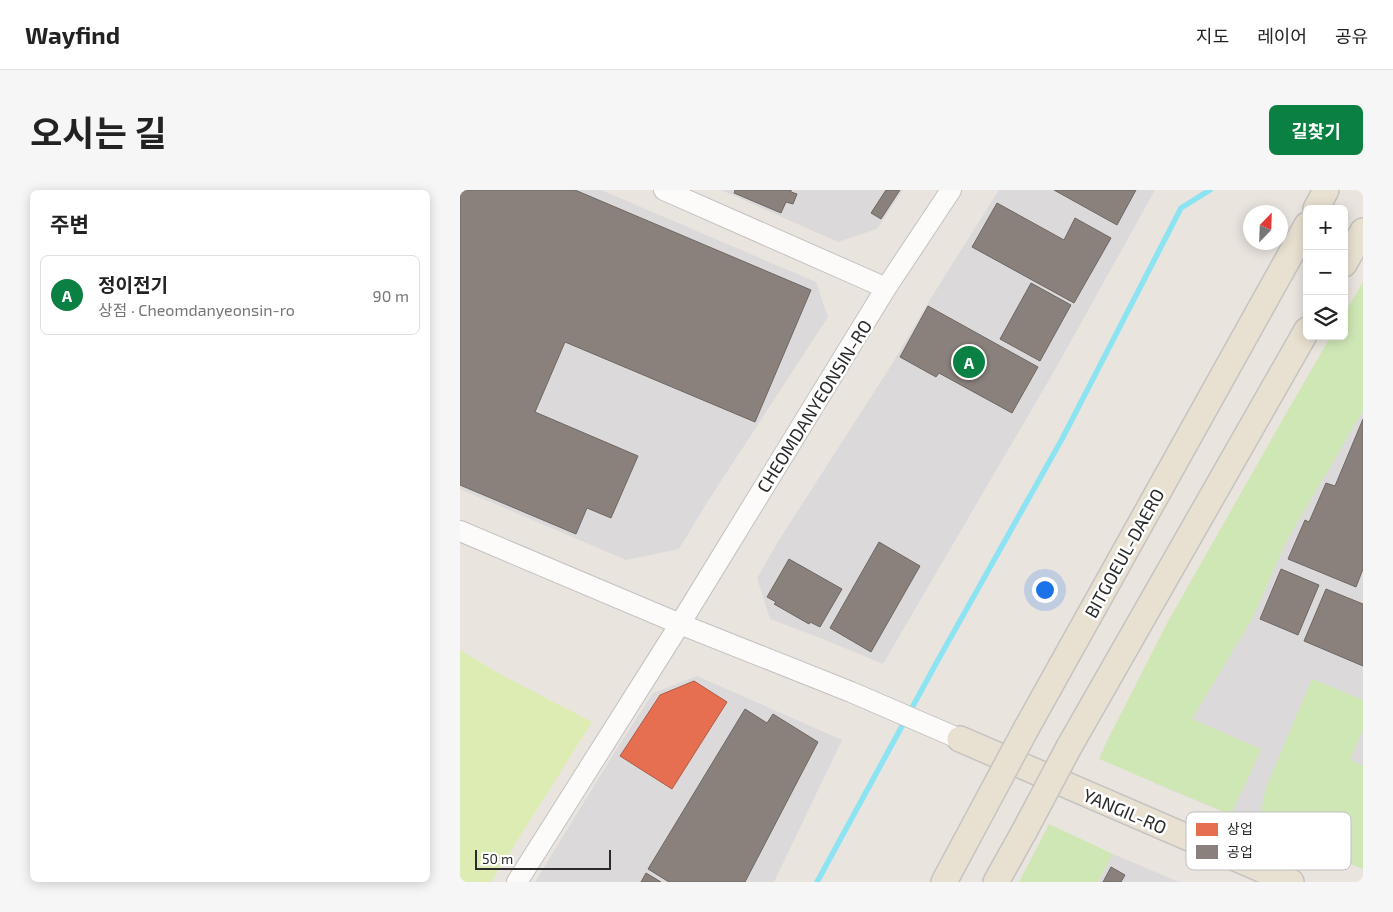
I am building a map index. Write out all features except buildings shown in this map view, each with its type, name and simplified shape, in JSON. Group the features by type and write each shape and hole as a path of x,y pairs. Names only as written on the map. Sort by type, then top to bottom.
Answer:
{"main road":[{"path":"1318,205 1326,190"},
{"path":"1348,257 1363,231"},
{"name":"BITGOEUL-DAERO","path":"944,882 1026,729 1303,232"},
{"path":"996,882 1069,747 1303,337"},
{"name":"YANGIL-RO","path":"960,739 1186,837"},
{"name":"YANGIL-RO","path":"1263,870 1291,882"}],"street":[{"path":"664,190 886,288"},
{"name":"CHEOMDANYEONSIN-RO","path":"517,882 680,624 886,288 951,190"},
{"path":"460,531 680,624 851,692 960,739"}],"shaded area":[{"path":"460,190 601,190 816,282 828,317 708,501 679,549 626,560 460,489"},
{"path":"721,190 903,190 877,229 838,242"},
{"path":"999,190 1155,190 1056,368 883,664 770,619 757,578"},
{"path":"1363,411 1363,869 1351,864 1351,812 1224,812 1154,783 1253,617 1287,540"},
{"path":"697,676 842,740 774,882 535,882 653,693"},
{"path":"1113,854 1179,882 1098,882"}],"green space":[{"path":"1363,282 1363,411 1287,540 1253,617 1192,719 1261,749 1232,812 1224,812 1099,759 1166,625 1329,340 1348,340 1348,307"},
{"path":"460,650 500,674 592,722 491,882 460,882"},
{"path":"1312,679 1363,700 1363,729 1350,760 1363,766 1363,869 1351,864 1351,812 1261,812 1266,787"},
{"path":"1049,824 1113,854 1098,882 1019,882"}],"waterway":[{"path":"817,882 938,660 1062,439 1181,208 1210,190"}],"place":[{"name":"정이전기","path":"969,362"}]}
